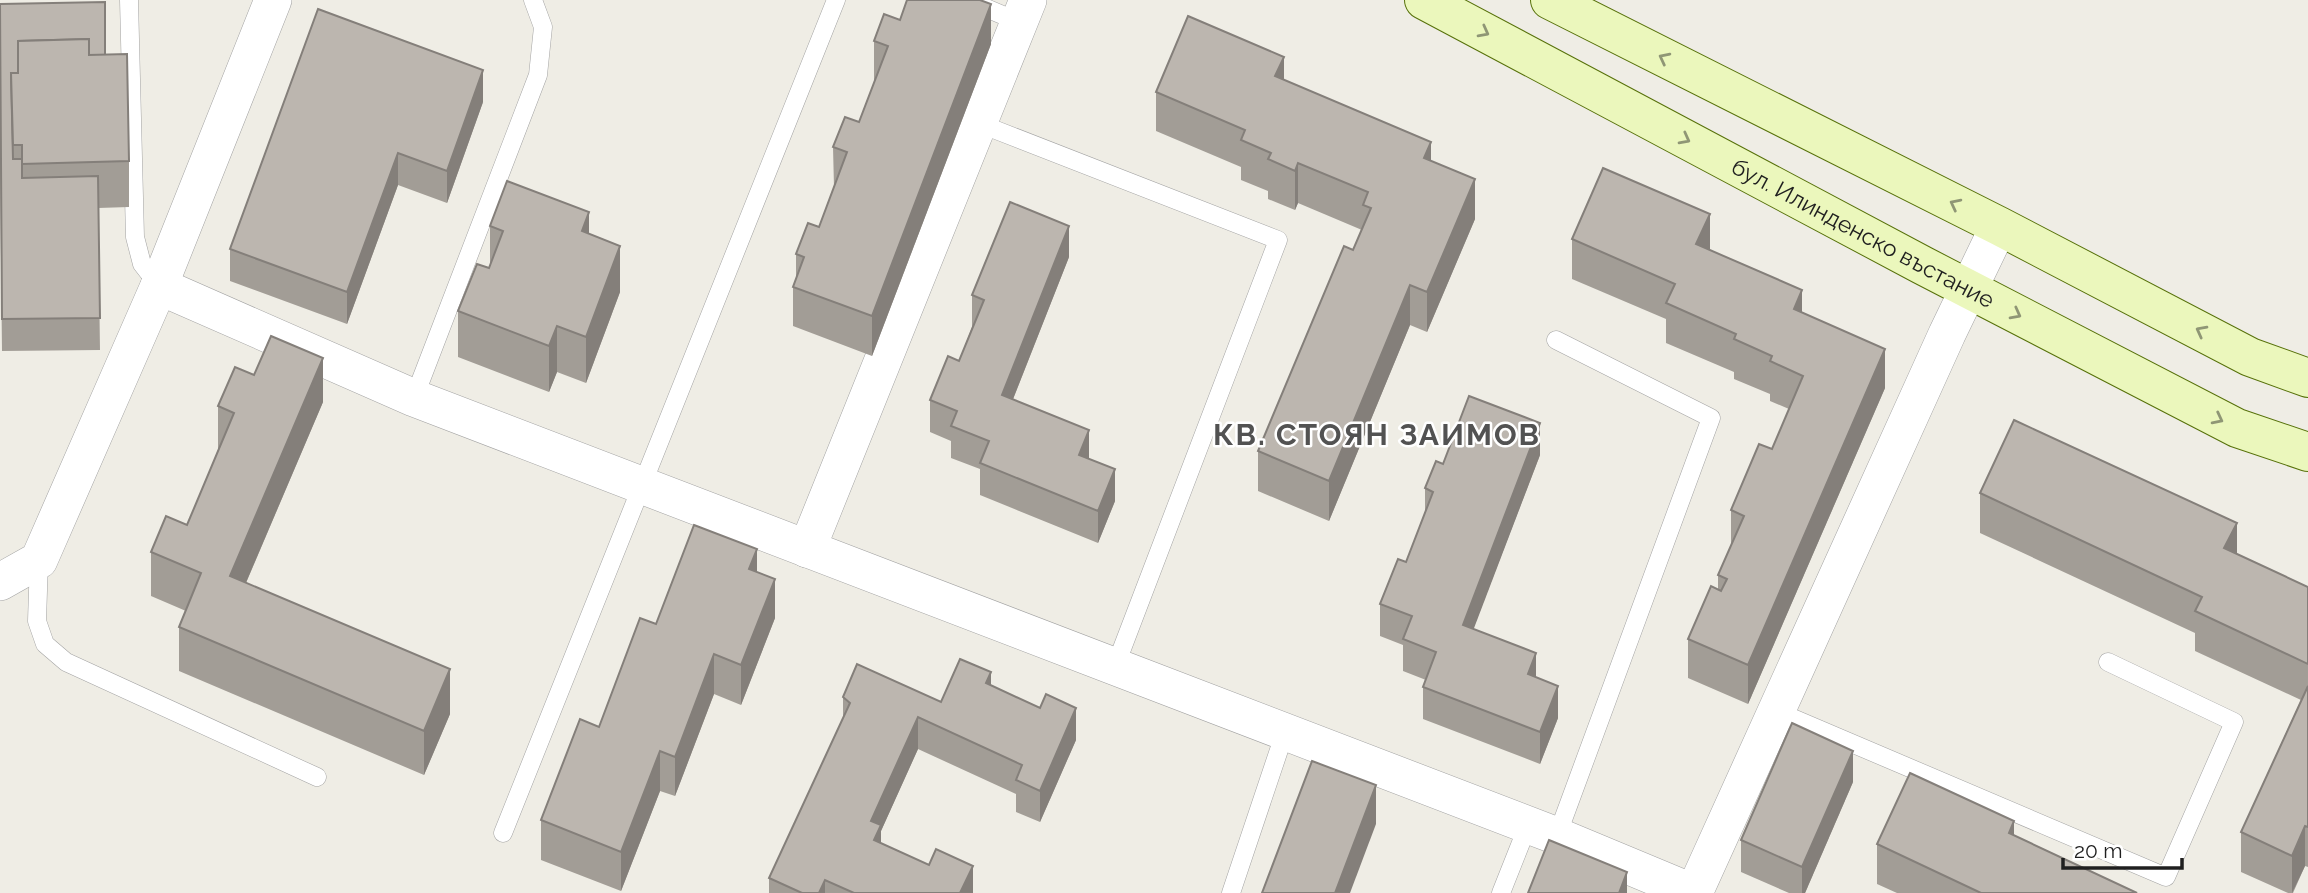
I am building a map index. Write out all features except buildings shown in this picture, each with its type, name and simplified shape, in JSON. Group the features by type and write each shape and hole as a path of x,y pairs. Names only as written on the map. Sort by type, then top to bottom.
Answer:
{"main road":[{"name":"бул. Илинденско въстание","path":"1424,0 1968,289 2237,428 2308,452"},
{"path":"1550,0 2250,356 2308,378"}],"street":[{"path":"0,582 39,560 159,286 272,0"},
{"path":"807,549 1023,11"},
{"path":"159,286 414,398 1542,830 1694,893 1999,226"},
{"path":"0,562 18,564 39,560"}],"lane":[{"path":"129,0 135,237 142,264 159,286"},
{"path":"414,398 538,75 543,27 533,0"},
{"path":"503,833 835,0"},
{"path":"967,0 1023,11"},
{"path":"978,123 1278,240 1115,667"},
{"path":"1501,893 1542,830 1710,418 1556,340"},
{"path":"39,560 37,621 45,644 66,662 317,777"},
{"path":"1776,711 2166,877 2234,722 2108,662"},
{"path":"1231,893 1285,732"}],"district":[{"name":"КВ. СТОЯН ЗАИМОВ","path":"1377,435"}]}
